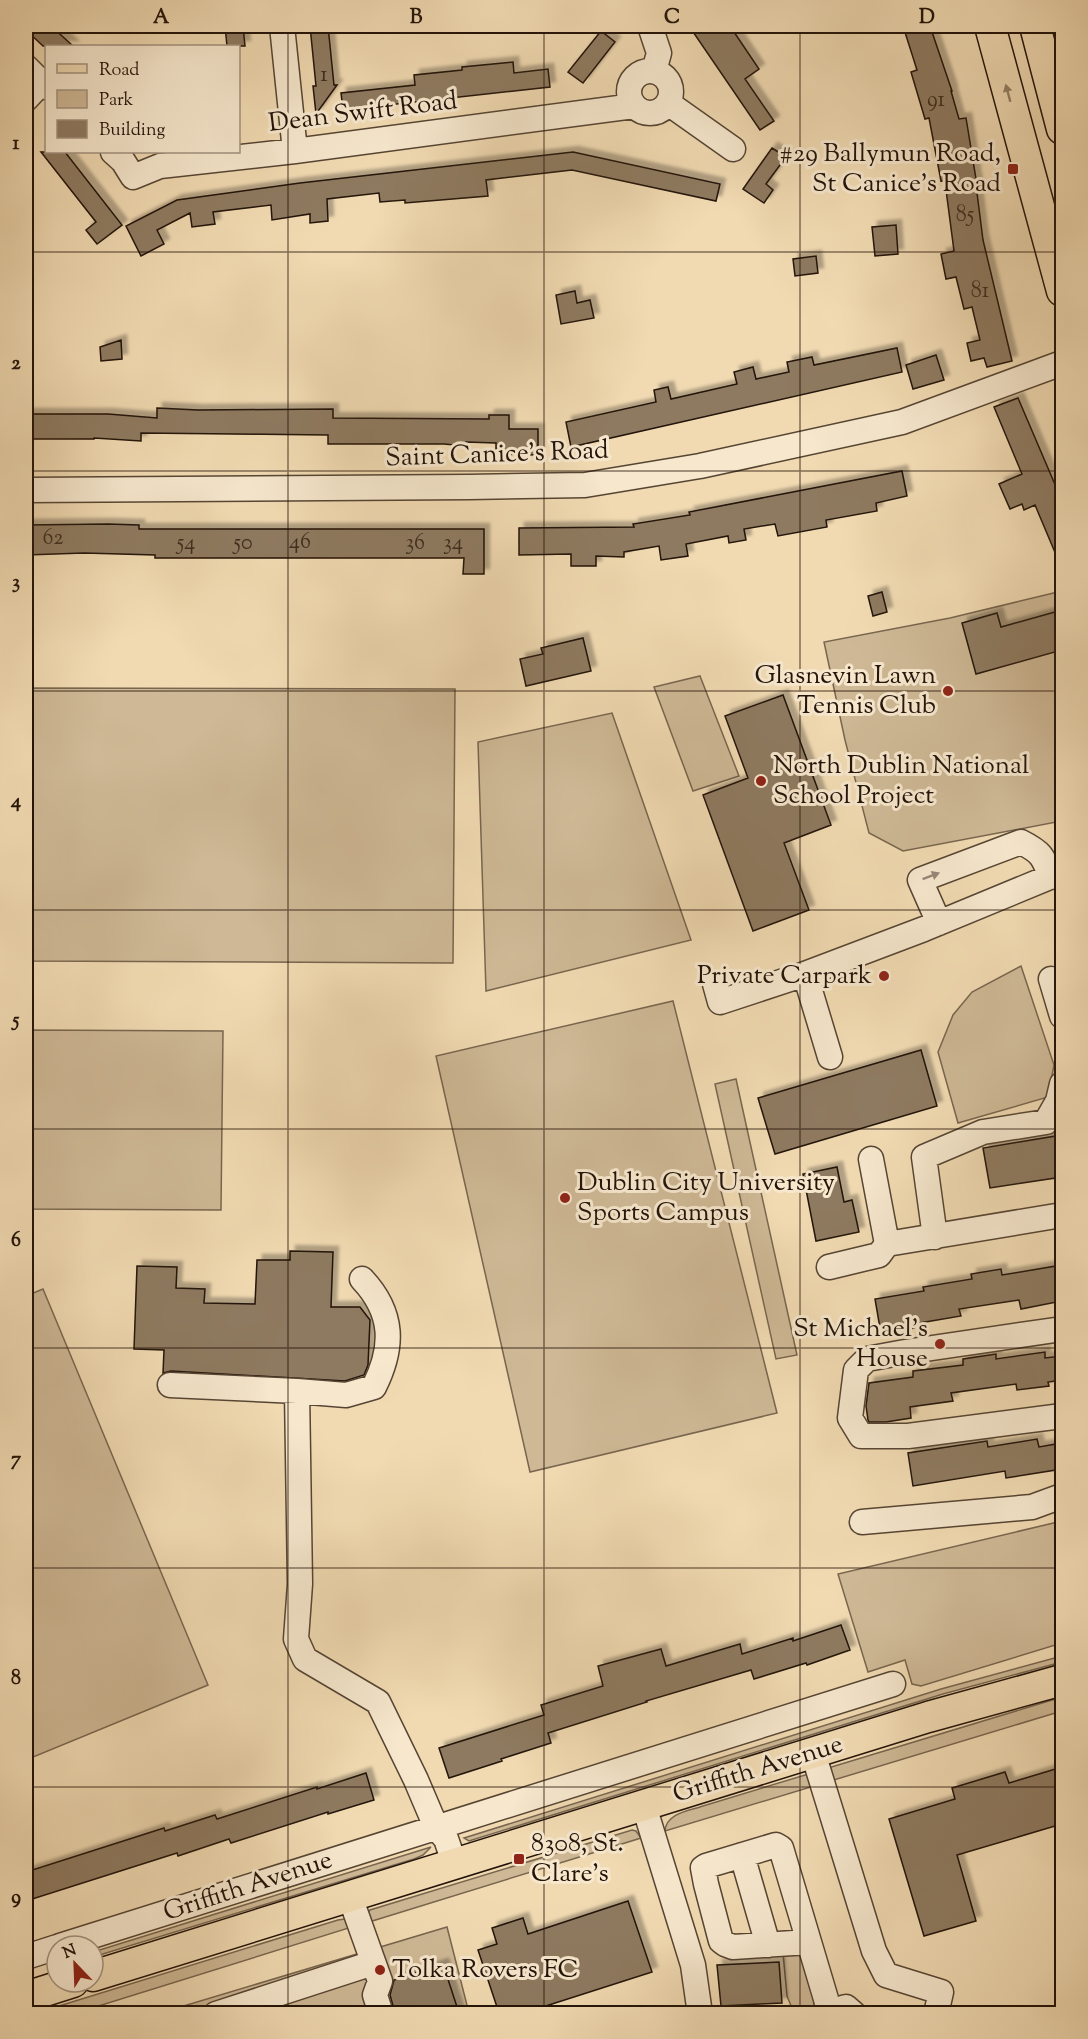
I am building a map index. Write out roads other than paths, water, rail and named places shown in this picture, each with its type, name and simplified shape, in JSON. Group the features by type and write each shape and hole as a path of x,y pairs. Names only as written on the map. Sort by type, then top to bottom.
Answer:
{"main road":[{"path":"990,26 1062,291"},
{"path":"1035,26 1062,129"},
{"name":"Griffith Avenue","path":"105,1972 939,1714 1062,1680"},
{"path":"26,1997 45,1991"}],"street":[{"path":"282,26 295,151"},
{"path":"650,26 659,53 654,71"},
{"path":"654,71 666,77 672,91 668,103 658,111 642,112 634,106 629,92 630,84 642,72 654,71"},
{"path":"668,103 733,149"},
{"name":"Dean Swift Road","path":"114,153 123,161 133,177 160,166 295,151 634,106"},
{"name":"Saint Canice's Road","path":"26,490 585,485 700,466 902,422 1062,363"},
{"path":"715,984 720,1002 805,974 939,923 1057,874 1036,849 1021,842 920,880 939,923"},
{"path":"805,974 830,1057"},
{"path":"1051,979 1062,1016"},
{"path":"935,1237 924,1157 983,1132 1046,1122 1058,1101 1062,1084"},
{"path":"871,1159 887,1244"},
{"path":"829,1267 879,1255 887,1244 1062,1215"},
{"path":"170,1385 297,1390 346,1395 374,1387 384,1367 389,1341 385,1318 374,1292 362,1279"},
{"path":"1062,1329 867,1359 856,1370 850,1418 861,1436 908,1437 1062,1416"},
{"path":"297,1390 300,1584 296,1639 305,1659 378,1702 436,1827 446,1839 455,1864"},
{"path":"862,1522 1032,1507 1062,1496"},
{"name":"Griffith Avenue","path":"96,1934 893,1684"},
{"path":"813,1753 874,1951 886,1976 941,1992 936,2013"},
{"path":"644,1806 693,1965 700,2013"},
{"path":"809,1942 733,1947 725,1944 722,1941 706,1884 704,1868 776,1845 781,1848 809,1942 829,2013 846,2007 854,2013"},
{"path":"741,1855 768,1945"},
{"path":"350,1897 380,1981 375,1995 381,2013"},
{"name":"Griffith Avenue","path":"26,1957 45,1950"},
{"path":"216,2013 373,1963"}],"place":[{"name":"#29 Ballymun Road, St Canice's Road","path":"1013,169"},
{"name":"Glasnevin Lawn Tennis Club","path":"948,691"},
{"name":"North Dublin National School Project","path":"761,781"},
{"name":"Private Carpark","path":"884,976"},
{"name":"Dublin City University Sports Campus","path":"565,1198"},
{"name":"St Michael's House","path":"940,1344"},
{"name":"8308, St. Clare's","path":"519,1859"},
{"name":"Tolka Rovers FC","path":"380,1970"}]}
